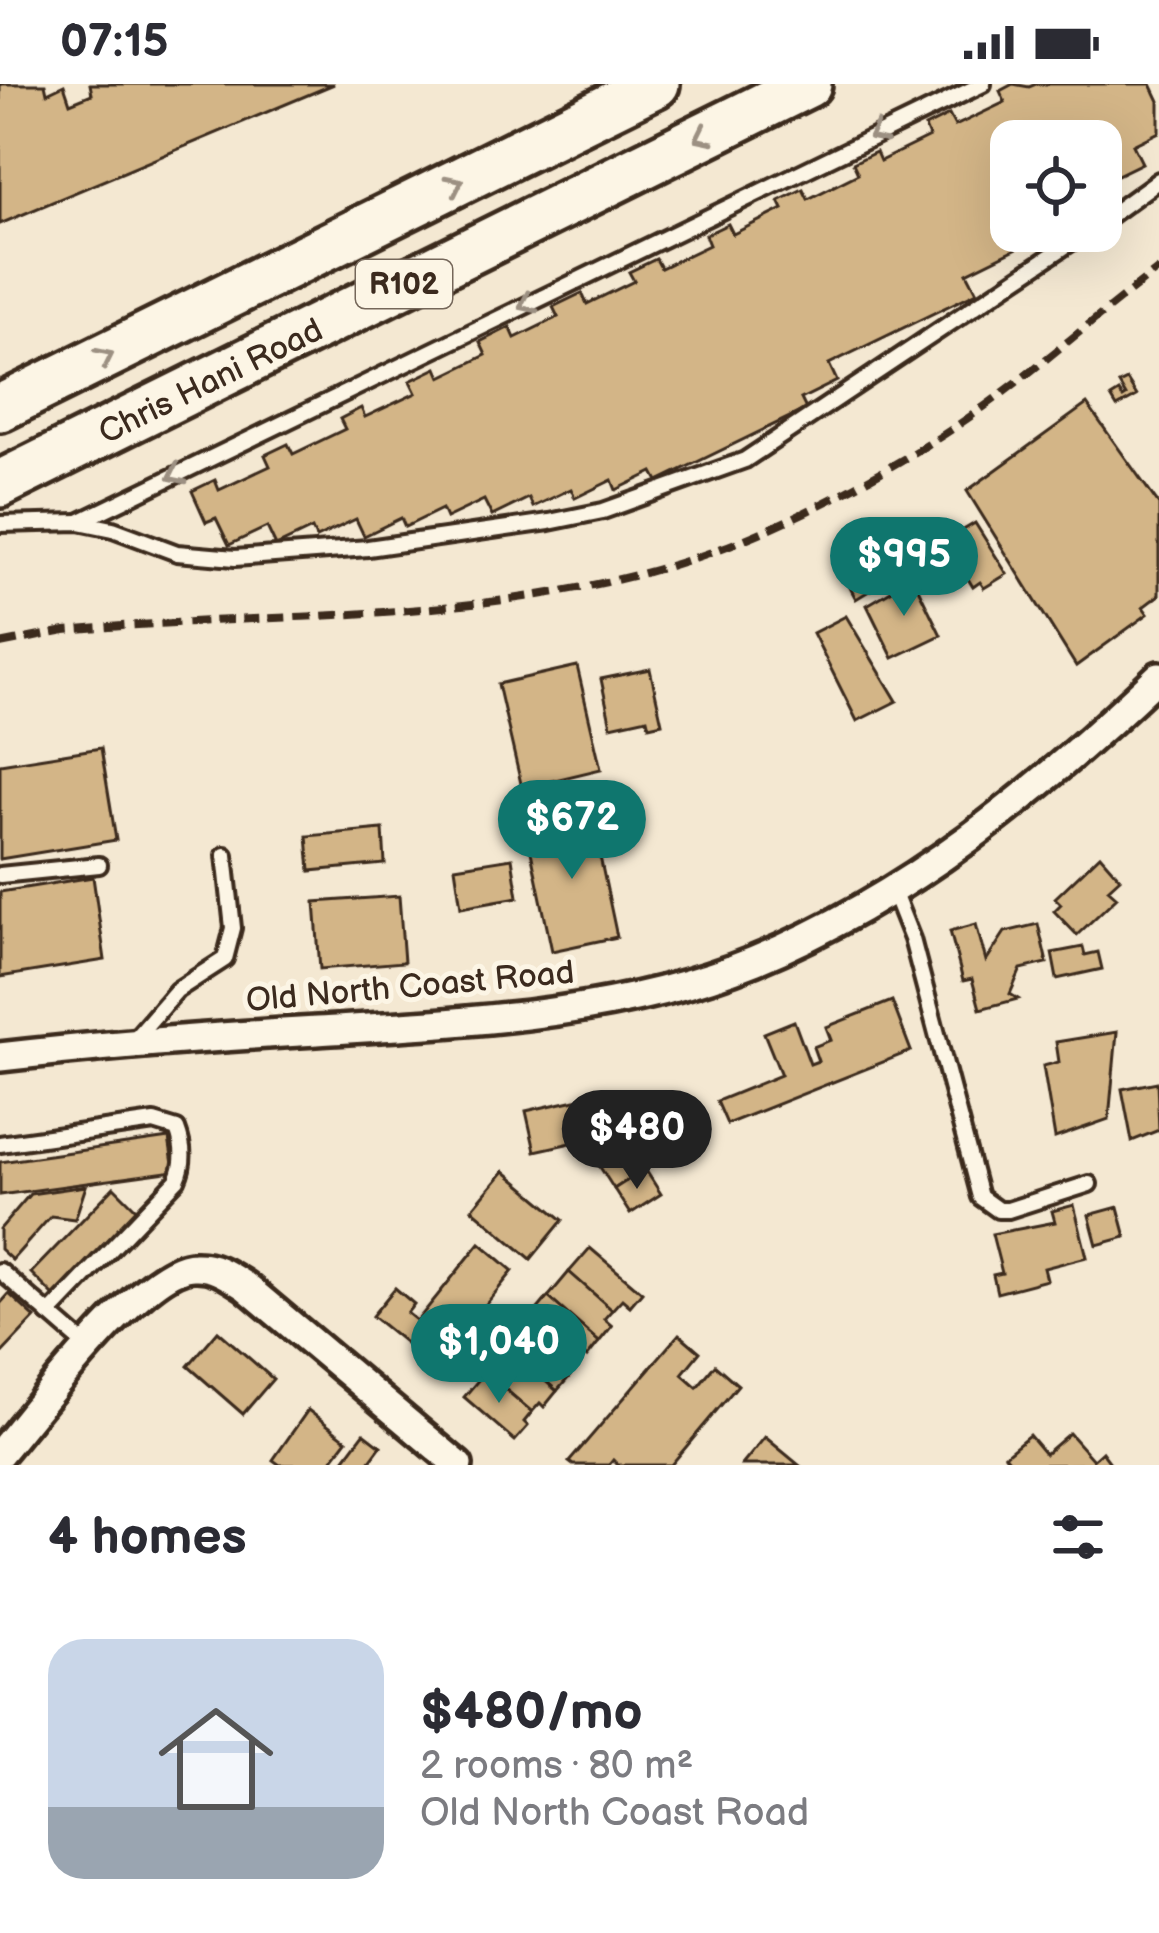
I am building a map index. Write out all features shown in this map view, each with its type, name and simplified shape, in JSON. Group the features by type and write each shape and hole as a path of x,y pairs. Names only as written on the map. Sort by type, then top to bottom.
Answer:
{"main road":[{"name":"Chris Hani Road","path":"0,408 656,84"},
{"name":"Chris Hani Road","path":"0,484 808,84"}],"street":[{"name":"Old North Coast Road","path":"0,1057 131,1042 515,1016 612,1002 751,962 854,914 945,859 1031,792 1159,676"},
{"path":"0,1453 154,1280 194,1265 220,1270 280,1315 458,1465"}],"lane":[{"path":"79,522 983,84"},
{"path":"1122,207 1159,180"},
{"path":"0,524 79,522 177,553 236,558 429,540 603,511 745,460 1057,252"},
{"path":"131,1042 177,990 225,958 233,928 225,855"},
{"path":"0,875 99,865"},
{"path":"893,891 912,939 980,1197 998,1210 1007,1210 1089,1184"},
{"path":"0,1144 154,1122 177,1129 182,1141 183,1167 177,1180 49,1315"},
{"path":"0,1271 90,1349"}],"building":[{"path":"0,84 45,84 47,93 64,85 70,103 92,94 90,84 334,84 0,224"},
{"path":"1013,84 1151,84 1159,101 1159,132 1133,145 1142,163 1122,173 1122,120 990,120 990,252 1010,252 967,273 977,292 829,364 837,381 801,399 806,409 658,481 653,472 616,490 612,480 575,498 571,489 533,507 529,498 492,516 484,500 446,518 442,509 405,527 401,518 364,536 356,519 316,538 312,529 276,546 267,527 229,545 216,518 206,522 192,491 215,480 219,490 270,466 265,455 288,444 293,454 345,429 340,419 361,408 365,417 416,393 410,381 437,368 441,377 486,355 480,342 510,327 515,338 558,317 553,307 582,293 587,304 634,281 629,272 656,259 661,268 709,245 705,235 728,224 733,234 783,209 779,201 803,189 808,199 858,174 853,163 876,152 880,161 929,137 925,127 949,115 955,126 1005,102 1000,91"},
{"path":"1127,380 1137,396 1117,407 1111,397 1119,392 1126,396 1119,384"},
{"path":"1087,404 1159,505 1159,595 1143,607 1148,614 1076,666 967,491"},
{"path":"975,523 1007,574 984,588 980,582 973,587 945,541"},
{"path":"904,543 915,563 856,599 844,576"},
{"path":"913,578 941,635 893,658 867,605"},
{"path":"846,616 897,701 857,721 813,633"},
{"path":"577,666 601,769 522,788 498,684"},
{"path":"650,669 662,723 649,726 647,718 611,726 601,679"},
{"path":"101,748 116,840 0,859 0,764"},
{"path":"591,814 617,937 552,951 526,828"},
{"path":"383,829 385,864 310,871 307,836"},
{"path":"1100,855 1120,878 1108,889 1117,897 1077,935 1054,911 1061,904 1055,898"},
{"path":"512,858 518,897 461,907 455,867"},
{"path":"93,877 105,960 0,977 0,892"},
{"path":"399,896 404,962 320,969 315,902"},
{"path":"976,924 986,961 1005,932 1038,924 1047,963 1021,969 1010,994 1018,999 980,1009 972,979 963,981 950,931"},
{"path":"1083,947 1085,955 1098,952 1102,969 1057,979 1052,953"},
{"path":"892,1001 911,1051 727,1124 717,1101 781,1075 764,1033 794,1021 810,1064 818,1061 813,1047 831,1040 826,1027"},
{"path":"1117,1032 1109,1119 1055,1138 1043,1066 1059,1062 1056,1042"},
{"path":"1157,1082 1159,1130 1132,1141 1122,1089"},
{"path":"607,1093 616,1133 535,1151 526,1111"},
{"path":"169,1138 174,1171 0,1195 0,1162"},
{"path":"631,1147 645,1169 614,1189 600,1167"},
{"path":"645,1169 661,1194 630,1214 614,1189"},
{"path":"504,1171 563,1220 531,1259 472,1209"},
{"path":"86,1186 75,1219 51,1216 12,1260 0,1249 0,1229 30,1194"},
{"path":"114,1187 137,1210 54,1296 31,1273"},
{"path":"1074,1205 1087,1257 1044,1268 1047,1280 997,1293 993,1275 1002,1273 992,1234 1055,1222 1052,1211"},
{"path":"1118,1207 1126,1237 1097,1245 1089,1215"},
{"path":"480,1243 513,1271 435,1367 372,1316 395,1288 414,1304 407,1313 417,1321"},
{"path":"590,1248 642,1292 630,1306 622,1299 612,1310 569,1272"},
{"path":"569,1272 612,1310 604,1319 612,1326 599,1342 548,1297"},
{"path":"9,1294 35,1318 0,1355 0,1304"},
{"path":"548,1297 599,1342 587,1357 583,1353 575,1363 527,1322"},
{"path":"527,1322 575,1363 557,1391 506,1347"},
{"path":"218,1331 273,1379 243,1414 188,1366"},
{"path":"679,1334 700,1352 682,1374 697,1387 715,1365 738,1385 671,1465 569,1462"},
{"path":"506,1347 557,1391 544,1407 540,1403 532,1412 485,1372"},
{"path":"485,1372 532,1412 524,1422 528,1426 515,1441 464,1397"},
{"path":"308,1410 347,1440 328,1465 280,1465 273,1460"},
{"path":"364,1433 381,1446 367,1465 340,1465"},
{"path":"1069,1433 1093,1460 1102,1452 1111,1464 1013,1465 1005,1455 1029,1435 1045,1454"},
{"path":"765,1437 799,1465 742,1465"}],"railway":[{"path":"0,644 122,626 457,606 589,586 691,559 795,517 927,445 1016,383 1159,269"}]}
